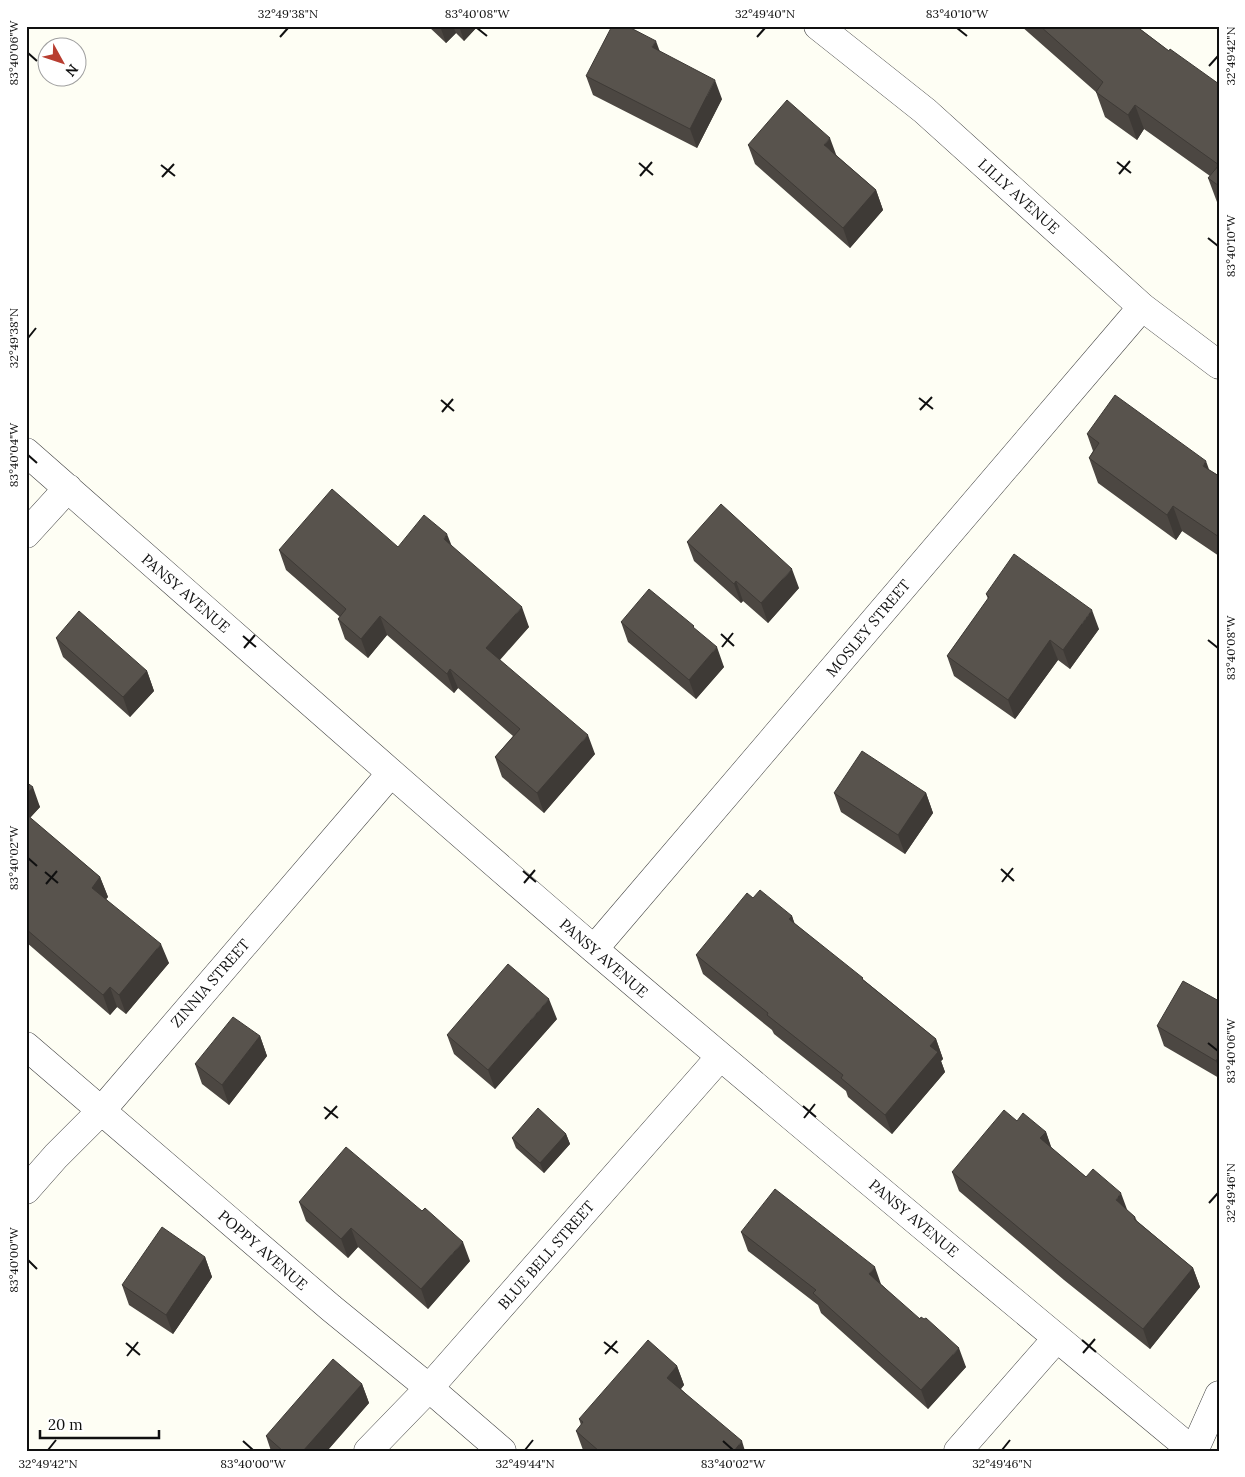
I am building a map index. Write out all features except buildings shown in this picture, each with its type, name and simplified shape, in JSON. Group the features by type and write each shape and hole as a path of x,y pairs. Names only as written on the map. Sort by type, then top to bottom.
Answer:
{"street":[{"name":"LILLY AVENUE","path":"818,26 925,111 1142,307 1219,365"},
{"name":"MOSLEY STREET","path":"594,949 1142,307"},
{"name":"PANSY AVENUE","path":"26,452 390,774 720,1057 1194,1451"},
{"path":"26,534 68,488"},
{"name":"ZINNIA STREET","path":"26,1190 56,1156 101,1111 390,774"},
{"name":"POPPY AVENUE","path":"26,1046 331,1308 502,1451"},
{"name":"BLUE BELL STREET","path":"368,1451 429,1388 720,1057"},
{"path":"958,1451 1058,1338"},
{"path":"1194,1451 1219,1395"}]}
